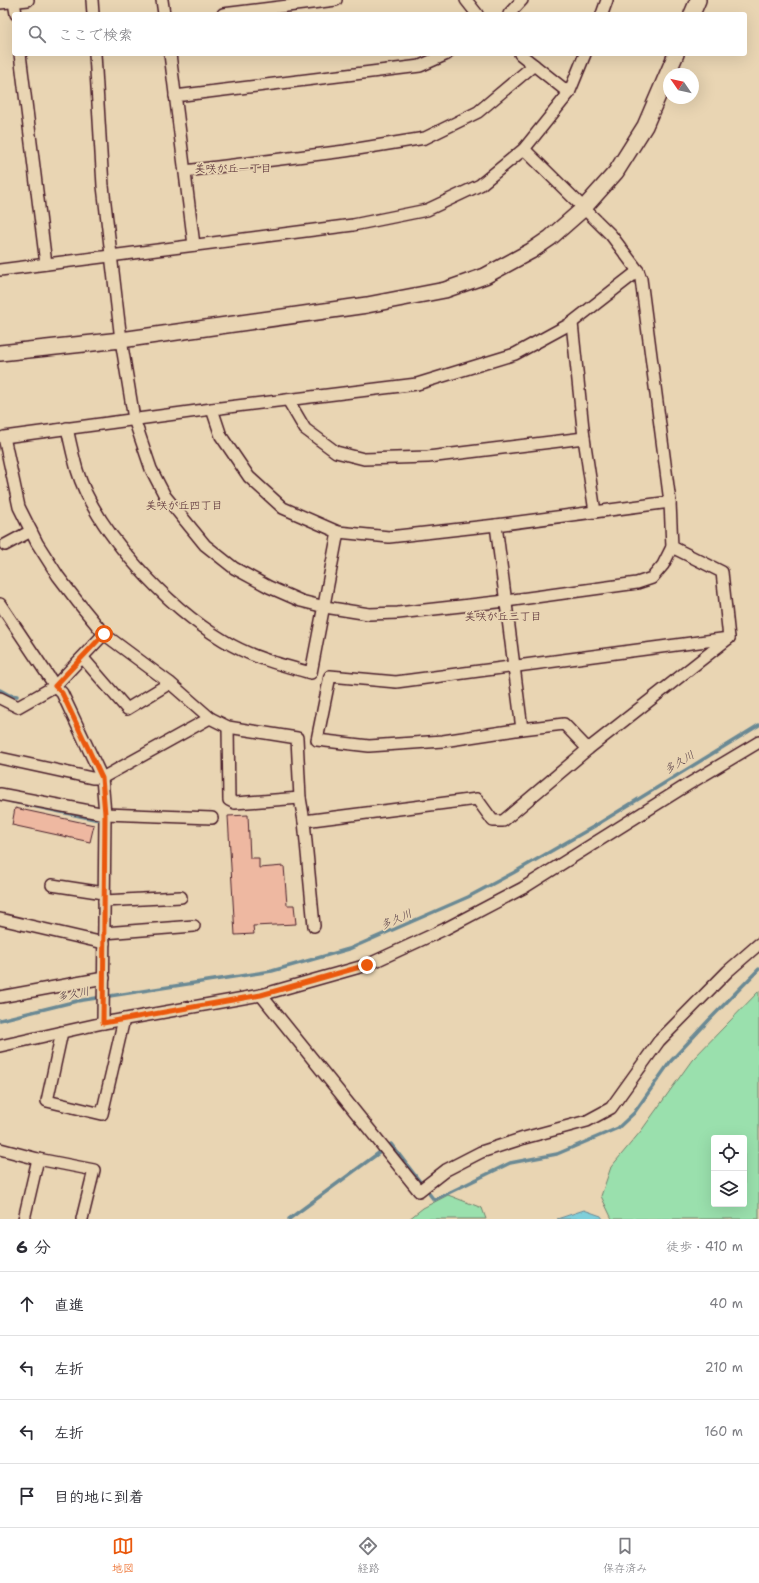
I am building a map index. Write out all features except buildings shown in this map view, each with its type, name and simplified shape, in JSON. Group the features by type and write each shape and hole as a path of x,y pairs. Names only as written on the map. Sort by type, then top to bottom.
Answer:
{"street":[{"path":"0,3 28,0"},
{"path":"92,0 93,12"},
{"path":"162,0 164,12"},
{"path":"237,12 309,2 336,0"},
{"path":"466,0 475,12"},
{"path":"511,12 522,0"},
{"path":"603,12 607,0"},
{"path":"693,12 698,0"},
{"path":"14,2 16,12"},
{"path":"20,56 46,264"},
{"path":"95,56 103,186 121,340 134,419 151,468 166,496 205,545 234,568 269,587 301,601 325,607 369,614 398,613 506,601 637,583 652,578 662,566 672,547 670,502 641,279 638,271 611,235 524,149"},
{"path":"170,56 194,245"},
{"path":"175,96 420,66 442,56"},
{"path":"523,56 569,93"},
{"path":"0,270 353,225 427,210 480,185 524,149 569,93 584,56"},
{"path":"0,353 121,340 367,305 445,290 484,276 531,251 550,238 583,208 616,172 645,126 675,56"},
{"path":"185,171 345,151 425,138 478,112 534,65"},
{"path":"314,926 304,821 300,798 297,738 228,728 210,718 170,683 104,634 58,576 31,531 19,507 4,437 134,419 417,384 515,354 572,323 638,271"},
{"path":"572,323 584,438 595,512"},
{"path":"288,400 305,429 336,452 364,459 428,458 584,438"},
{"path":"212,409 221,436 249,477 283,508 338,532 389,537 496,525 670,502"},
{"path":"67,428 77,470 96,513 153,585 186,614 224,640 267,661 311,673 325,607 338,532"},
{"path":"496,525 522,729"},
{"path":"6,545 31,531"},
{"path":"672,547 722,572 729,638"},
{"path":"0,604 55,686 62,693 102,778 105,814 103,1023"},
{"path":"0,698 18,707 55,686 104,634"},
{"path":"588,749 564,724 443,741 369,746 317,740 330,676 396,682 729,638"},
{"path":"304,821 477,799 493,822 503,821 588,749 729,638"},
{"path":"83,658 127,709 170,683"},
{"path":"0,758 92,778 102,778 210,718"},
{"path":"228,728 229,800 234,803 300,798"},
{"path":"0,1046 103,1023 261,995 367,965 524,888 687,785 759,742"},
{"path":"0,794 105,814 212,818"},
{"path":"52,885 104,897 181,897"},
{"path":"0,919 104,938 194,926"},
{"path":"261,995 419,1191 446,1170 482,1152 524,1138 587,1121 611,1108 659,1041 728,971 759,944"},
{"path":"0,997 104,978"},
{"path":"62,1032 47,1101 102,1114 124,1019"},
{"path":"0,1149 38,1159 94,1170 82,1219"},
{"path":"24,1219 38,1159"}],"green space":[{"path":"759,991 759,1219 612,1219 601,1196 611,1167 641,1131 692,1060"},
{"path":"448,1195 482,1208 486,1219 409,1219 423,1208"}],"water":[{"path":"584,1210 601,1216 603,1219 557,1219"}],"waterway":[{"path":"0,690 9,695 17,696"},
{"name":"多久川","path":"0,1020 77,1001 272,971 349,949 468,897 513,873 593,827 759,725"},
{"path":"9,801 99,820"},
{"path":"289,1219 391,1144 434,1200 510,1163 557,1154 618,1128 634,1113 670,1062 759,969"}],"district":[{"name":"美咲が丘一丁目","path":"233,168"},
{"name":"美咲が丘四丁目","path":"184,505"},
{"name":"美咲が丘三丁目","path":"503,616"}],"route":[{"path":"104,634 55,686 62,693 102,778 105,814 103,1023 261,995 367,965"}]}
